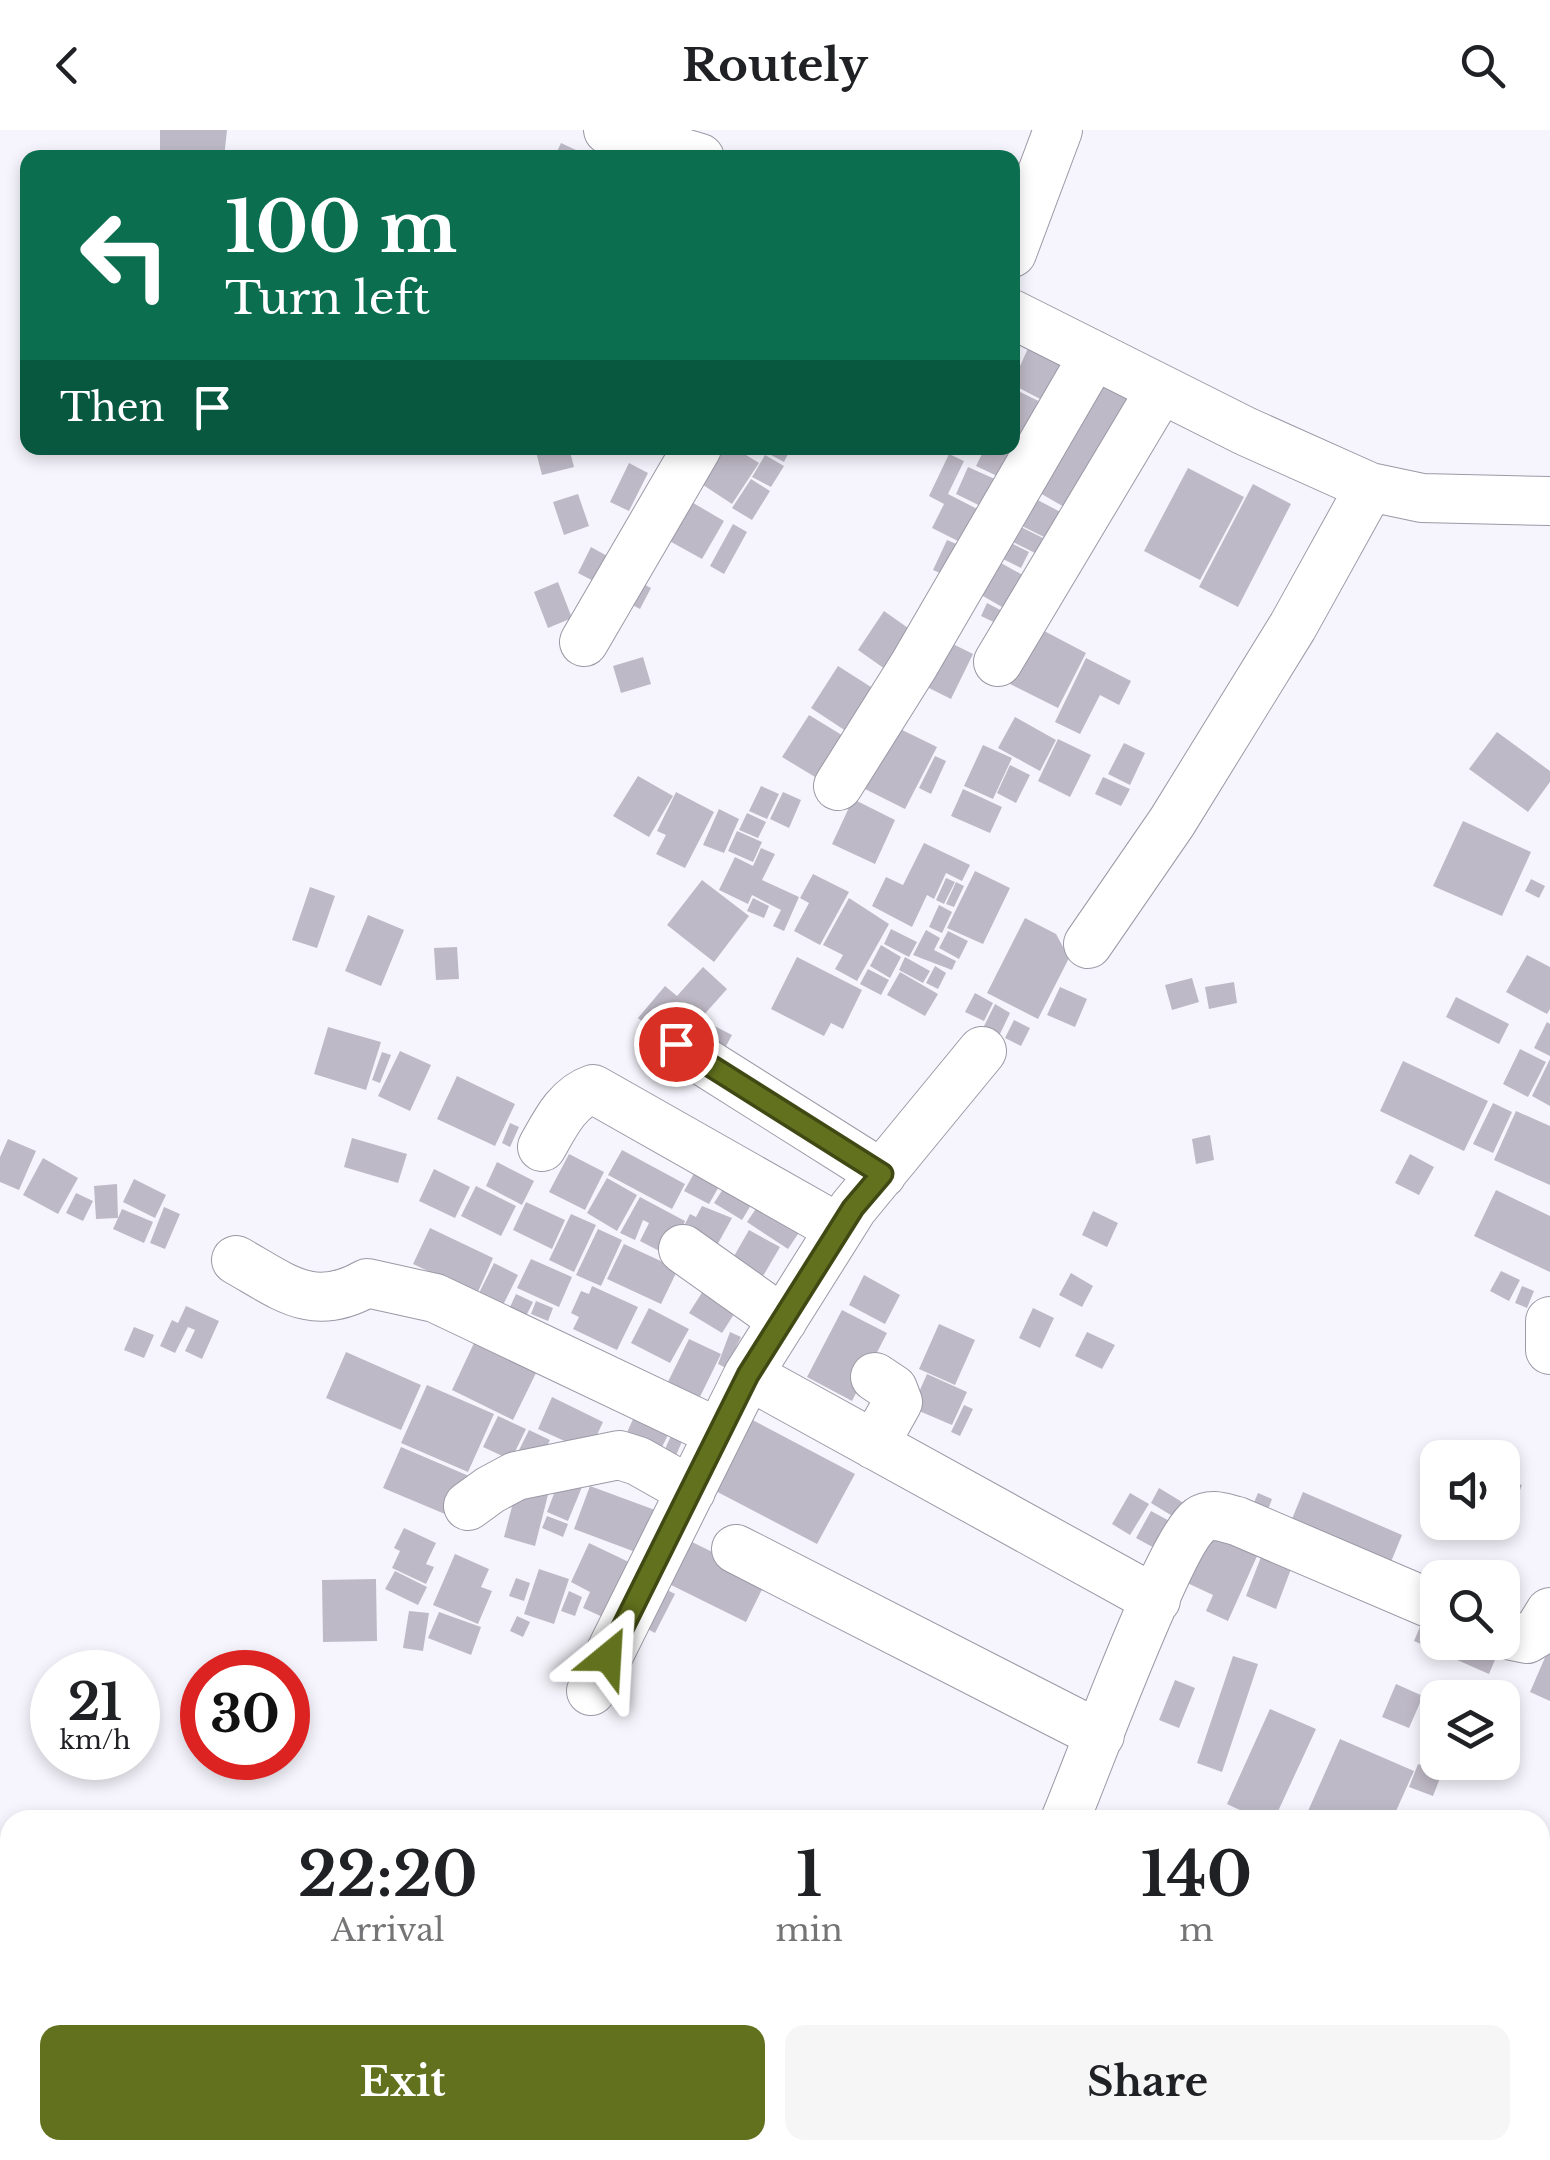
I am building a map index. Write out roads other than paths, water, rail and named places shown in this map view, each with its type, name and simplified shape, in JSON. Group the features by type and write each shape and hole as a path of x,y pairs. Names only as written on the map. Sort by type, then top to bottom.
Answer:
{"street":[{"path":"608,130 674,150"},
{"path":"1020,232 1058,130"},
{"path":"1020,318 1245,432 1370,487 1422,498 1550,501"},
{"path":"838,786 914,665 1094,355"},
{"path":"998,662 1161,389"},
{"path":"584,642 693,455"},
{"path":"1088,944 1172,822 1293,626 1370,487"},
{"path":"676,1044 882,1174"},
{"path":"591,1690 748,1375 840,1229 982,1051"},
{"path":"542,1147 560,1116 580,1093 593,1088 840,1229"},
{"path":"683,1248 783,1320"},
{"path":"236,1260 296,1294 320,1298 345,1296 368,1284 435,1298 719,1433"},
{"path":"1550,1321 1550,1350"},
{"path":"748,1375 1156,1600"},
{"path":"874,1377 893,1388 898,1402 874,1445"},
{"path":"468,1506 516,1476 619,1455 690,1491"},
{"path":"1070,1810 1156,1600 1184,1540 1197,1523 1214,1516 1237,1521 1420,1599"},
{"path":"736,1549 1100,1735"},
{"path":"1520,1638 1527,1639 1537,1632 1549,1615"}]}
